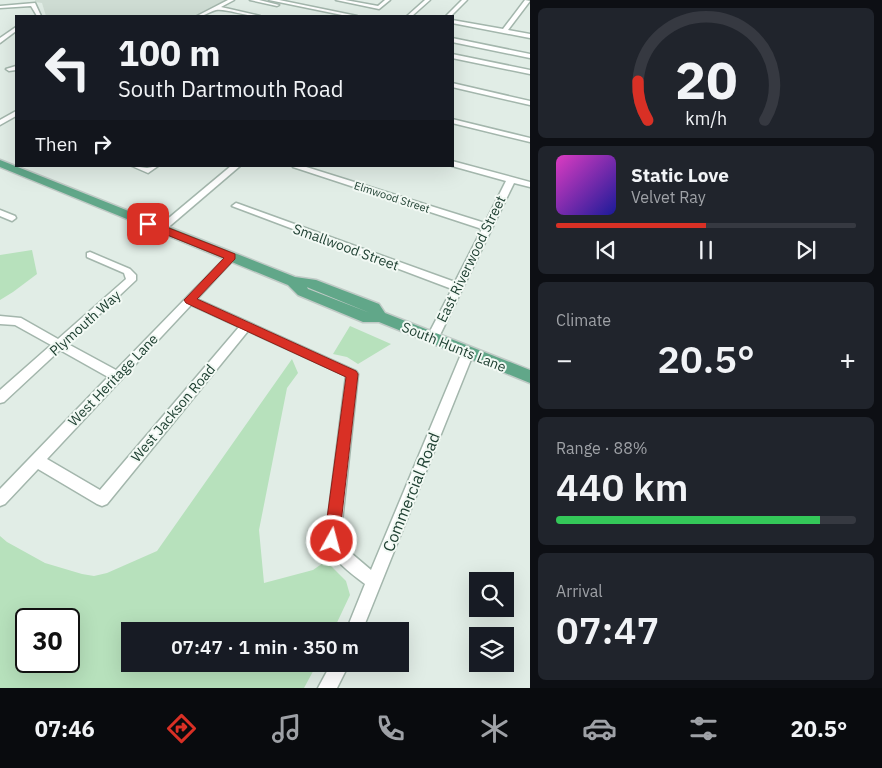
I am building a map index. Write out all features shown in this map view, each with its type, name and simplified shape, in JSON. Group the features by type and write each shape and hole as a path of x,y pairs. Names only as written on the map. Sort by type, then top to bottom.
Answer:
{"main road":[{"name":"South Hunts Lane","path":"0,162 293,282 303,292 368,318 380,318 529,377"}],"street":[{"path":"202,15 232,0"},
{"path":"252,0 328,15"},
{"path":"272,0 349,15"},
{"path":"338,0 378,8 388,0"},
{"path":"410,15 428,0"},
{"path":"449,15 465,0"},
{"path":"504,31 528,0"},
{"path":"0,7 33,4 38,15"},
{"path":"217,8 252,15"},
{"path":"454,21 530,36"},
{"path":"0,41 15,29"},
{"path":"454,36 530,50"},
{"path":"454,40 530,56"},
{"path":"454,56 530,72"},
{"path":"454,85 530,103"},
{"path":"1,121 15,114"},
{"path":"1,121 15,125"},
{"path":"454,121 530,140"},
{"path":"454,164 530,185"},
{"path":"161,229 235,167"},
{"name":"Elmwood Street","path":"297,167 487,227"},
{"name":"East Riverwood Street","path":"432,339 511,180"},
{"name":"Smallwood Street","path":"236,206 457,287"},
{"path":"0,213 12,218"},
{"name":"Plymouth Way","path":"0,398 131,280 131,275 127,271 90,254"},
{"name":"West Heritage Lane","path":"0,499 231,257"},
{"path":"189,300 352,374 332,541 337,551 346,560 375,582"},
{"path":"0,320 17,321 116,376"},
{"name":"West Jackson Road","path":"37,461 102,499 245,326"},
{"name":"Commercial Road","path":"358,622 468,352"},
{"path":"327,688 336,672"}],"shaded area":[{"path":"35,0 226,0 197,15 46,15 42,3 35,2"}],"green space":[{"path":"32,250 37,274 0,300 0,255"},
{"path":"350,326 391,344 358,364 347,357 333,354"},
{"path":"292,359 298,373 287,388 259,530 264,583 313,570 326,561 346,581 350,595 337,622 121,622 121,672 313,672 304,688 0,688 0,536 7,542 45,563 94,576 107,573 157,551"}],"route":[{"path":"148,224 231,257 189,300 352,374 332,541"}]}
